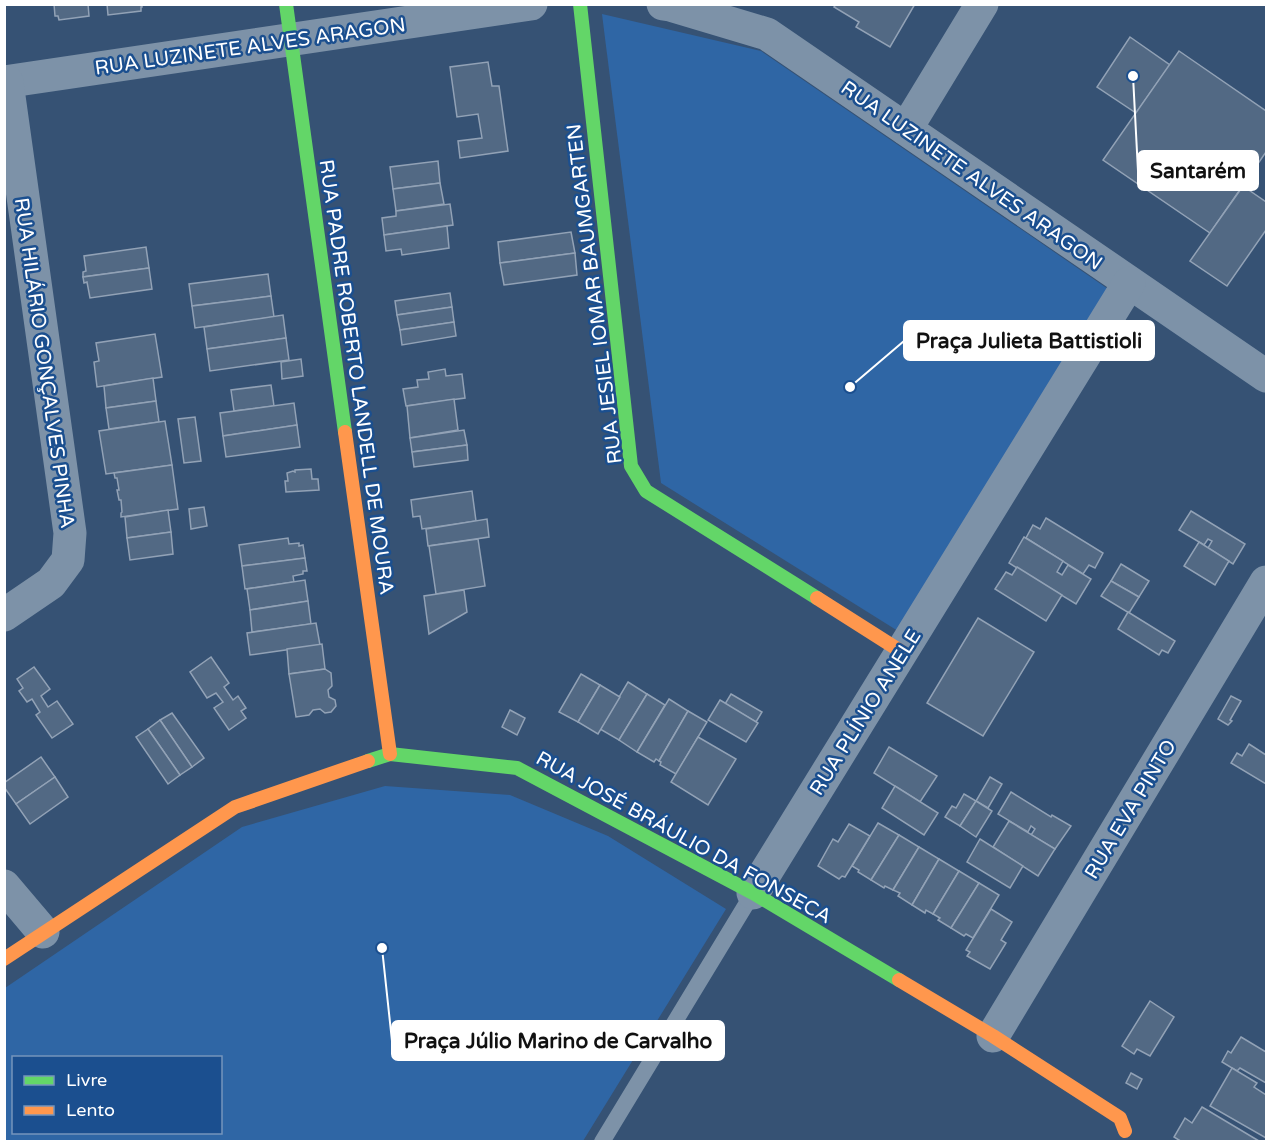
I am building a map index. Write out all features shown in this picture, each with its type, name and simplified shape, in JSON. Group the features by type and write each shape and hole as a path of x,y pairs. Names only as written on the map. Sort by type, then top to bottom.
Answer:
{"street":[{"name":"RUA PADRE ROBERTO LANDELL DE MOURA","path":"286,4 390,754"},
{"name":"RUA LUZINETE ALVES ARAGON","path":"6,82 531,4"},
{"name":"RUA JESIEL IOMAR BAUMGARTEN","path":"580,4 631,466 646,492 902,652"},
{"name":"RUA LUZINETE ALVES ARAGON","path":"663,4 767,34 1266,376"},
{"path":"906,129 982,4"},
{"name":"RUA HILÁRIO GONÇALVES PINHA","path":"4,615 51,583 68,560 70,533 6,82"},
{"name":"RUA PLÍNIO ANELE","path":"753,893 1129,283"},
{"name":"RUA EVA PINTO","path":"993,1036 1266,582"},
{"name":"RUA JOSÉ BRÁULIO DA FONSECA","path":"4,959 235,807 390,754 517,768 753,893 993,1036 1120,1118 1124,1136"},
{"path":"4,886 44,932"}],"lane":[{"name":"RUA PLÍNIO ANELE","path":"602,1142 753,893"}],"shaded area":[{"path":"602,14 761,51 1111,291 898,631 661,483"},
{"path":"385,786 510,795 608,836 726,909 583,1141 5,1141 5,988 242,827"}],"building":[{"path":"54,4 88,4 89,16 59,20 58,16 55,16"},
{"path":"107,4 142,4 142,7 141,11 108,15"},
{"path":"836,4 915,4 890,47 856,27 859,22 834,7"},
{"path":"1130,37 1170,65 1136,113 1097,87"},
{"path":"1179,51 1266,111 1266,152 1210,233 1103,160"},
{"path":"488,62 492,86 499,86 508,151 460,158 458,141 482,138 478,114 457,117 450,67"},
{"path":"438,161 440,183 393,189 390,167"},
{"path":"440,183 444,204 396,211 393,189"},
{"path":"1243,186 1266,202 1266,230 1227,286 1190,261"},
{"path":"450,204 453,225 384,235 382,218 396,216 396,211"},
{"path":"447,226 449,248 402,255 401,249 386,251 384,235"},
{"path":"571,232 575,253 500,263 498,242"},
{"path":"146,247 149,268 83,277 83,272 86,271 84,256"},
{"path":"575,253 577,275 504,285 500,263"},
{"path":"149,268 152,289 90,298 87,282 84,283 83,277"},
{"path":"268,274 271,296 192,306 189,284"},
{"path":"450,293 452,307 397,315 395,301"},
{"path":"271,296 274,317 195,328 192,306"},
{"path":"452,307 454,322 400,330 397,315"},
{"path":"283,315 286,338 207,349 204,327"},
{"path":"454,322 456,336 402,345 400,330"},
{"path":"155,334 162,377 97,387 94,362 99,361 96,343"},
{"path":"286,338 289,360 210,371 207,349"},
{"path":"301,359 303,376 282,379 281,362"},
{"path":"445,369 446,376 462,374 465,398 406,406 403,389 418,387 417,380 429,379 428,372"},
{"path":"153,378 156,401 106,408 104,386"},
{"path":"271,385 274,406 234,411 231,390"},
{"path":"454,399 458,430 410,438 407,406"},
{"path":"156,401 159,422 109,429 106,408"},
{"path":"294,403 297,425 223,436 220,413"},
{"path":"195,417 201,461 184,463 178,419"},
{"path":"165,421 172,465 106,474 99,431"},
{"path":"297,425 300,447 226,457 223,436"},
{"path":"464,430 467,445 412,452 410,438"},
{"path":"467,445 468,460 414,467 412,452"},
{"path":"172,465 178,509 121,517 121,500 119,500 117,478 114,473"},
{"path":"311,469 312,479 318,479 319,490 286,492 287,473"},
{"path":"472,491 476,521 422,529 420,516 413,517 411,500"},
{"path":"204,507 207,526 191,529 189,509"},
{"path":"168,510 171,532 127,538 125,517"},
{"path":"1191,511 1245,544 1233,564 1208,548 1212,541 1208,539 1204,545 1179,530"},
{"path":"1046,518 1103,553 1095,568 1089,565 1083,574 1026,538 1033,525 1040,529"},
{"path":"487,519 489,537 428,546 426,529"},
{"path":"171,532 173,554 130,560 127,538"},
{"path":"1024,537 1063,561 1057,572 1062,575 1068,565 1091,579 1076,604 1009,563"},
{"path":"288,538 289,544 303,545 305,558 242,566 239,545"},
{"path":"478,539 485,586 436,594 429,546"},
{"path":"1199,542 1229,561 1215,585 1184,566"},
{"path":"305,558 307,571 293,576 294,582 245,589 242,566"},
{"path":"1121,564 1149,581 1139,597 1111,581"},
{"path":"1017,567 1062,595 1046,621 995,589 1006,572 1012,575"},
{"path":"305,580 308,601 250,610 247,589"},
{"path":"1111,581 1139,597 1129,613 1101,596"},
{"path":"464,590 467,612 429,634 424,596"},
{"path":"308,601 311,624 252,632 250,610"},
{"path":"1128,612 1175,641 1168,653 1162,650 1159,655 1118,629"},
{"path":"978,618 1034,652 983,736 927,703"},
{"path":"316,623 320,645 250,655 247,633"},
{"path":"322,644 325,669 289,674 287,649"},
{"path":"211,657 229,683 224,687 233,700 238,696 246,708 241,711 246,718 229,730 214,708 223,702 216,693 207,698 190,672"},
{"path":"34,667 50,689 41,696 48,707 57,701 73,724 52,738 36,715 40,712 32,699 27,702 19,691 23,688 17,679"},
{"path":"325,669 331,673 332,686 328,690 329,697 335,700 336,706 331,712 313,710 309,715 296,717 289,674"},
{"path":"581,674 600,685 578,722 559,712"},
{"path":"628,682 647,694 619,740 600,729"},
{"path":"600,685 620,697 598,734 578,722"},
{"path":"647,694 665,705 637,752 619,740"},
{"path":"731,694 762,712 756,722 725,704"},
{"path":"1231,696 1241,701 1228,725 1218,719"},
{"path":"669,699 688,711 659,761 656,759 654,762 637,752"},
{"path":"720,700 758,723 746,742 708,720"},
{"path":"510,710 525,718 517,735 502,727"},
{"path":"688,711 707,722 676,774 660,765 659,761"},
{"path":"172,713 204,758 192,767 160,720"},
{"path":"160,720 192,767 180,775 148,729"},
{"path":"148,729 180,775 168,784 136,737"},
{"path":"698,737 736,759 708,805 671,782"},
{"path":"1249,744 1266,755 1266,784 1231,763 1237,753 1242,756"},
{"path":"889,747 937,776 920,802 874,773"},
{"path":"41,757 55,777 16,804 4,787 4,783"},
{"path":"55,777 68,797 30,824 16,804"},
{"path":"990,777 1002,784 988,808 976,801"},
{"path":"895,786 938,813 924,835 882,808"},
{"path":"1011,792 1051,817 1052,815 1071,826 1055,849 1031,835 1035,829 1031,826 1028,832 998,814"},
{"path":"964,794 976,801 960,826 945,817 952,806 956,808"},
{"path":"976,801 992,811 976,837 960,826"},
{"path":"1009,821 1055,849 1038,876 993,847"},
{"path":"878,823 899,835 871,880 852,866"},
{"path":"849,824 870,836 845,877 842,876 839,879 818,866 833,839 838,842"},
{"path":"899,835 919,847 893,890 885,886 884,888 871,880"},
{"path":"980,839 1023,866 1010,888 967,862"},
{"path":"919,847 939,859 912,905 898,896 900,893 893,890"},
{"path":"939,859 959,871 933,914 926,910 925,913 912,905"},
{"path":"959,871 979,883 951,928 933,914"},
{"path":"979,883 999,895 973,938 966,934 964,936 951,928"},
{"path":"991,909 1012,922 1001,940 1006,943 990,969 967,956 970,952 966,950"},
{"path":"1150,1001 1174,1017 1150,1056 1137,1049 1134,1054 1122,1046"},
{"path":"1241,1037 1266,1052 1266,1083 1240,1068 1237,1071 1222,1062 1228,1051 1231,1053"},
{"path":"1232,1068 1257,1083 1254,1087 1266,1095 1266,1138 1210,1106"},
{"path":"1131,1073 1142,1079 1137,1089 1126,1083"},
{"path":"1202,1107 1259,1142 1182,1142 1174,1137 1185,1118 1192,1123"}],"traffic: fast":[{"path":"286,4 345,432"},
{"path":"580,4 631,466 646,491 817,598"},
{"path":"368,761 390,754 517,768 753,893 899,980"}],"traffic: slow":[{"path":"345,432 390,754"},
{"path":"817,598 902,652"},
{"path":"4,959 235,807 368,761"},
{"path":"899,980 993,1036 1120,1118 1125,1131"}],"place":[{"name":"Santarém","path":"1133,76"},
{"name":"Praça Julieta Battistioli","path":"850,387"},
{"name":"Praça Júlio Marino de Carvalho","path":"382,948"}]}
